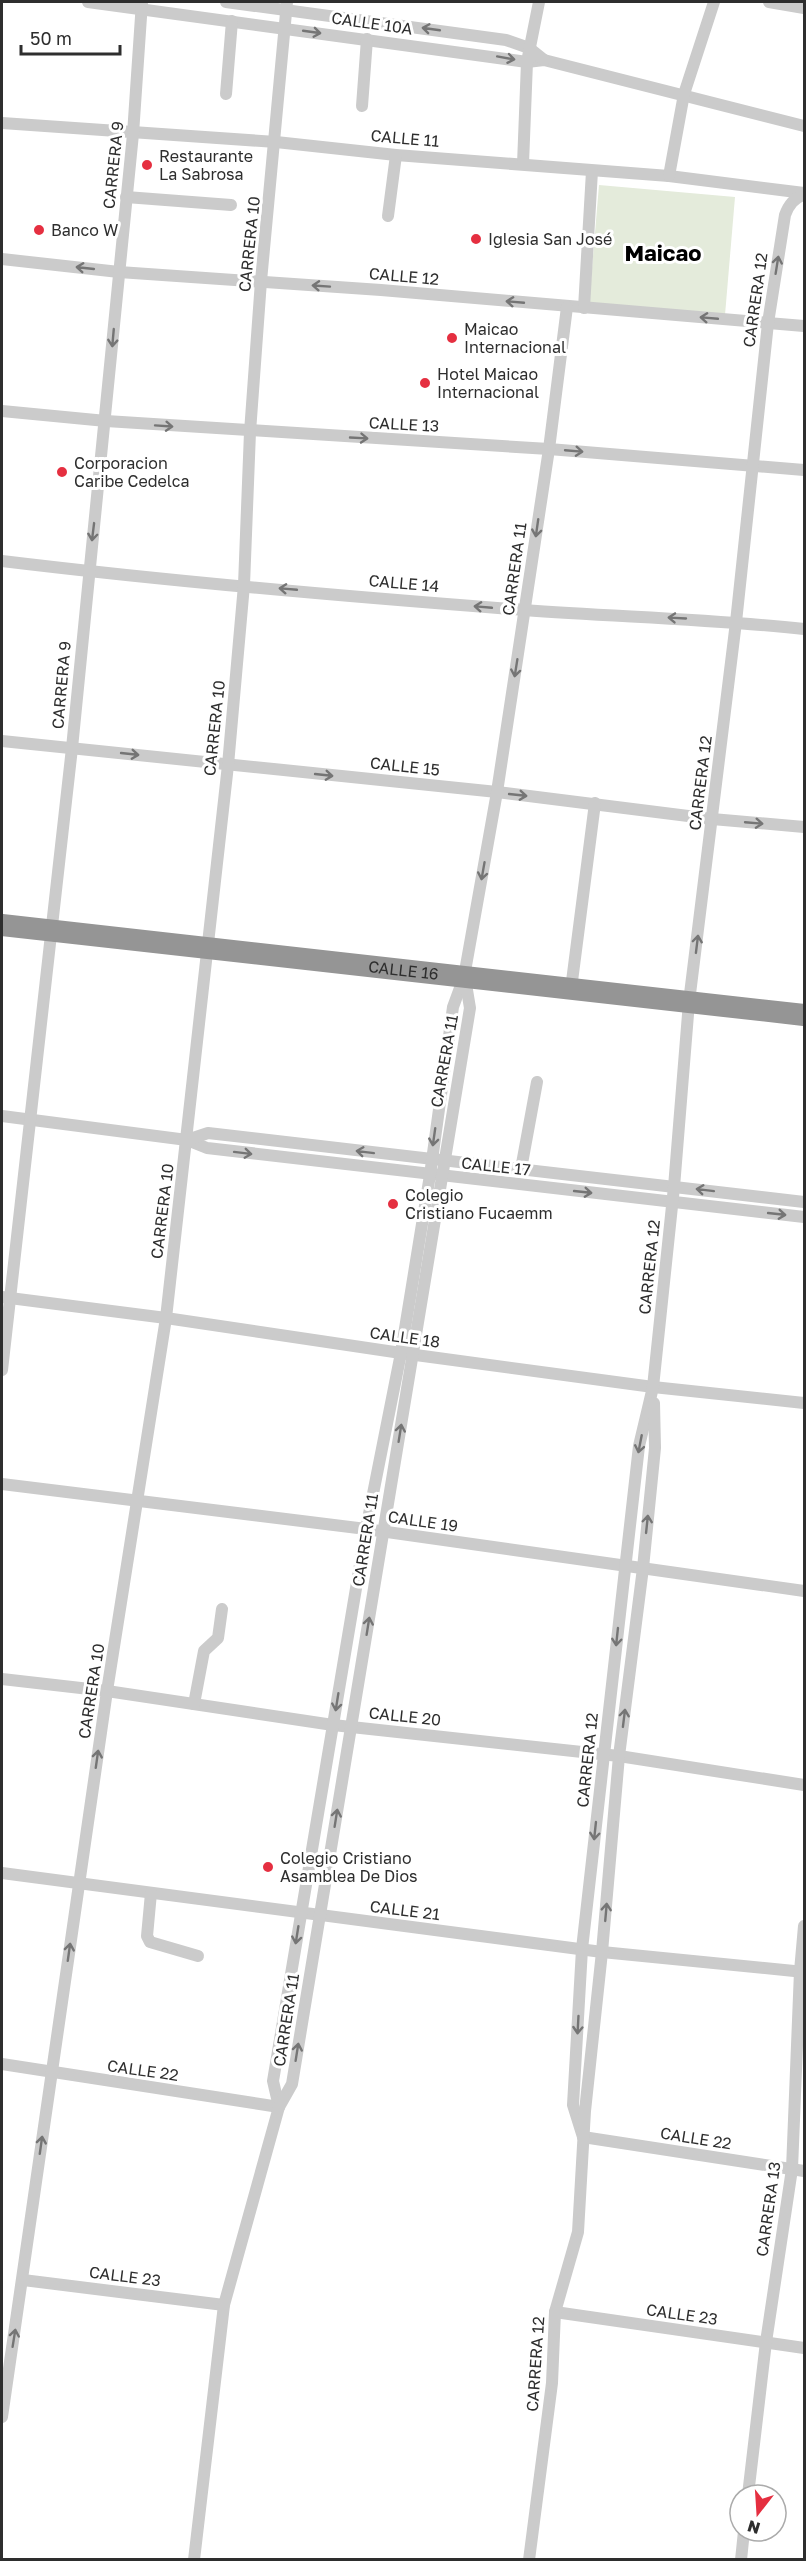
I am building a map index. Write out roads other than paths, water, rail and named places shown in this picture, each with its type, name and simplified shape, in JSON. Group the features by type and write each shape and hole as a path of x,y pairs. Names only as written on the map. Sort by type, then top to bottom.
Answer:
{"highway":[{"name":"CALLE 16","path":"2,925 804,1015"}],"street":[{"name":"CALLE 10A","path":"88,2 141,5 232,21 527,62 544,60 804,126"},
{"name":"CALLE 10A","path":"226,2 287,5 506,40 529,48 544,60"},
{"path":"523,164 527,62 539,2"},
{"path":"669,176 684,94 714,2"},
{"path":"769,2 804,8"},
{"name":"CARRERA 9","path":"2,1370 6,1297 30,1120 106,422 133,134 141,5"},
{"name":"CARRERA 10","path":"2,2417 107,1691 166,1318 228,765 244,585 250,432 261,281 276,142 287,5"},
{"path":"225,94 232,21"},
{"path":"362,106 367,39"},
{"name":"CALLE 11","path":"2,123 133,134 276,142 396,155 669,176 804,193"},
{"path":"388,216 396,155"},
{"path":"584,308 592,171"},
{"name":"CARRERA 12","path":"583,2137 573,2105 582,1949 639,1446 653,1387 674,1187 689,1002 736,622 768,323 784,215 794,199 804,193"},
{"path":"126,197 231,205"},
{"name":"CALLE 12","path":"2,259 119,272 261,281 804,326"},
{"name":"CARRERA 11","path":"194,2559 224,2305 279,2107 292,2084 320,1915 383,1532 407,1354 436,1176 453,1007 464,977 497,792 549,449 567,307"},
{"name":"CALLE 13","path":"2,411 106,422 549,449 804,470"},
{"name":"CALLE 14","path":"2,561 88,571 525,610 736,622 804,629"},
{"name":"CALLE 15","path":"2,741 497,792 712,819 804,827"},
{"path":"571,989 595,803"},
{"path":"521,1170 537,1082"},
{"name":"CALLE 17","path":"2,1116 187,1140 207,1148 804,1217"},
{"name":"CALLE 17","path":"187,1140 208,1134 804,1202"},
{"name":"CALLE 18","path":"6,1297 653,1387 804,1403"},
{"name":"CARRERA 11","path":"279,2107 273,2082 366,1529 407,1354"},
{"name":"CARRERA 12","path":"529,2559 552,2383 555,2312 578,2232 583,2137 619,1756 643,1568 655,1448 653,1387"},
{"name":"CALLE 19","path":"2,1484 366,1529 804,1591"},
{"path":"194,1704 204,1651 218,1638 222,1609"},
{"name":"CALLE 20","path":"2,1679 107,1691 333,1725 619,1756 804,1785"},
{"name":"CALLE 21","path":"2,1874 602,1952 802,1972"},
{"path":"151,1893 147,1936 150,1942 198,1956"},
{"name":"CARRERA 13","path":"749,2483 766,2342 798,2170 804,1926"},
{"name":"CALLE 22","path":"2,2064 279,2107"},
{"name":"CALLE 22","path":"583,2137 798,2170"},
{"name":"CALLE 23","path":"23,2280 224,2305"},
{"name":"CALLE 23","path":"555,2312 804,2348"},
{"path":"741,2559 743,2543"}],"place":[{"name":"Restaurante La Sabrosa","path":"147,165"},
{"name":"Banco W","path":"39,230"},
{"name":"Iglesia San José","path":"476,239"},
{"name":"Maicao Internacional","path":"452,338"},
{"name":"Hotel Maicao Internacional","path":"425,383"},
{"name":"Corporacion Caribe Cedelca","path":"62,472"},
{"name":"Colegio Cristiano Fucaemm","path":"393,1204"},
{"name":"Colegio Cristiano Asamblea De Dios","path":"268,1867"}],"district":[{"name":"Maicao","path":"663,252"}]}
